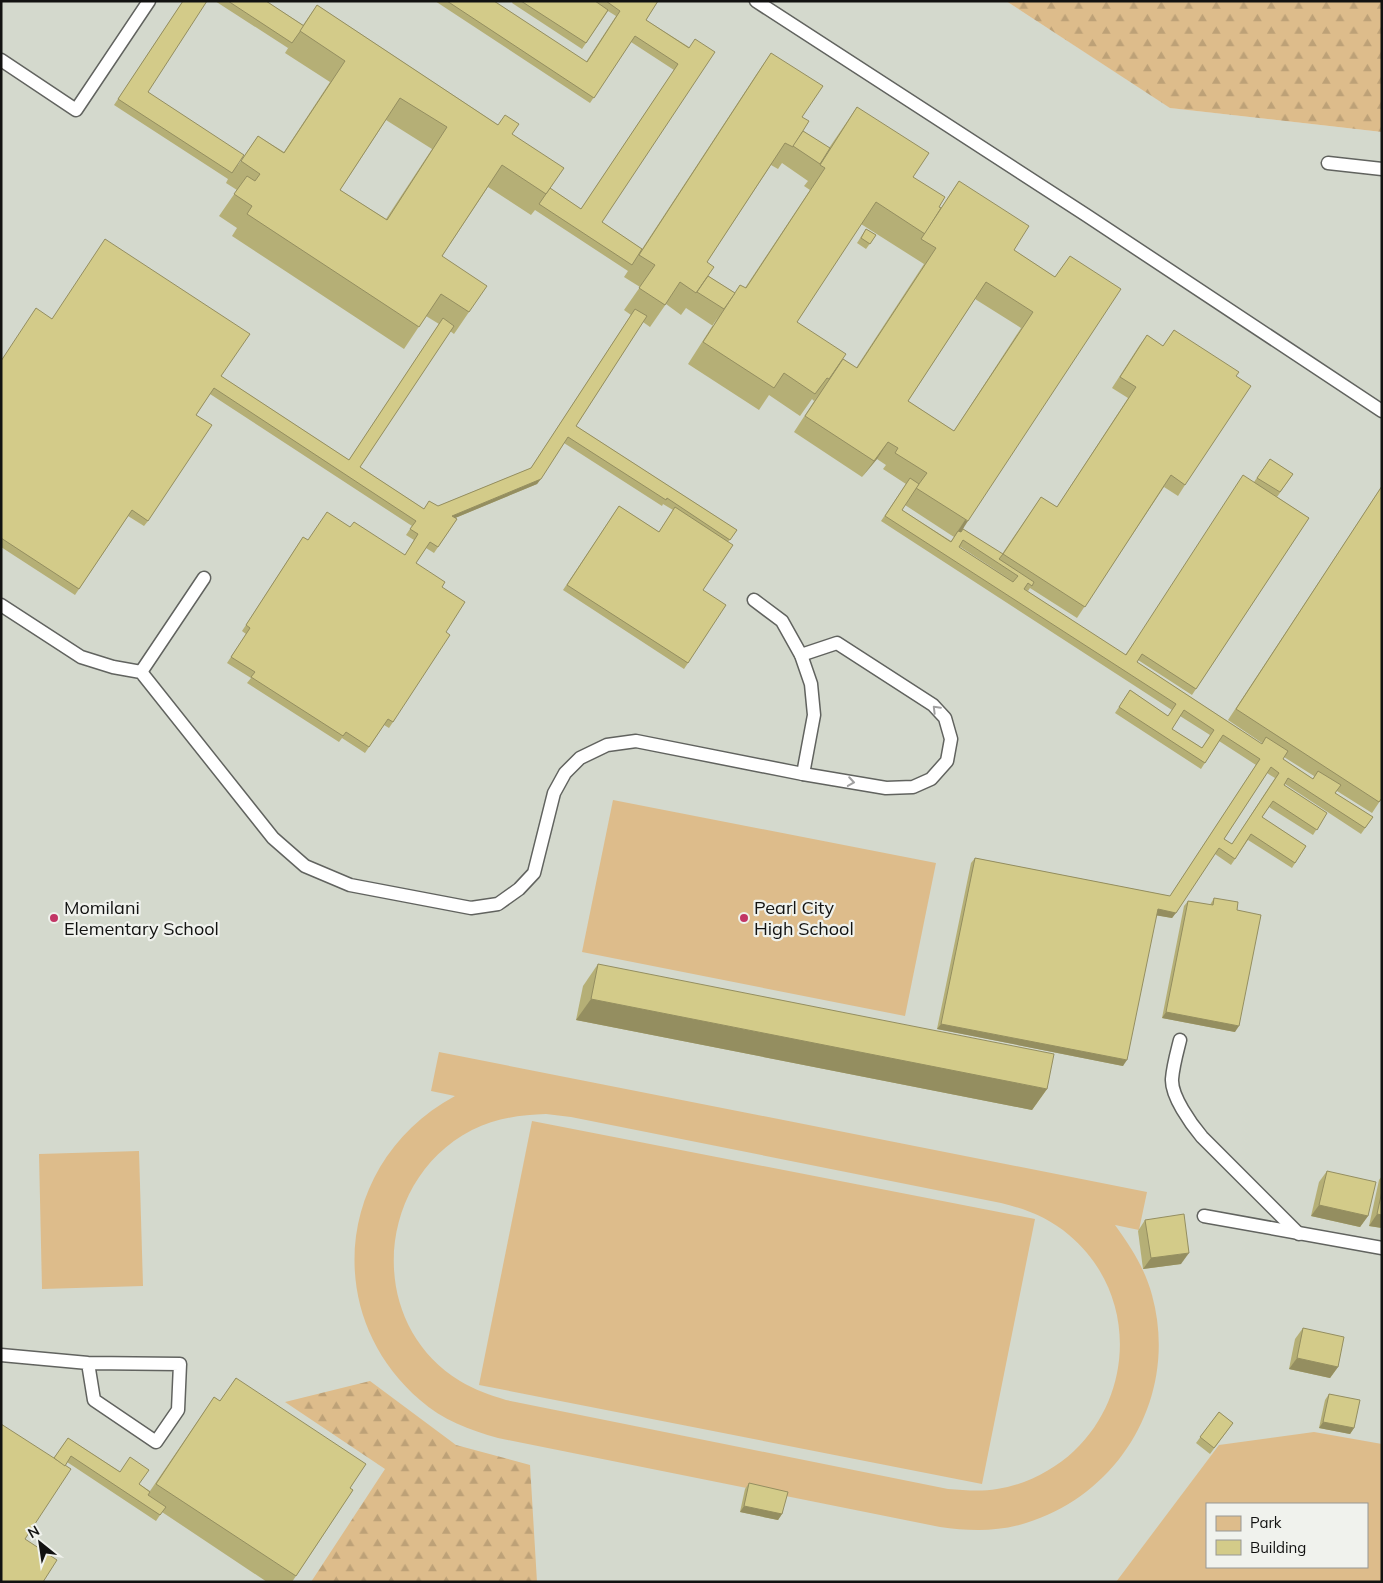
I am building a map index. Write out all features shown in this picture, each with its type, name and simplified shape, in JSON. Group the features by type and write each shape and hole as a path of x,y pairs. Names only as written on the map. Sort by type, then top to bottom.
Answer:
{"lane":[{"path":"1,60 76,110 149,1"},
{"path":"756,1 1086,215 1382,411"},
{"path":"1328,163 1382,169"},
{"path":"141,672 204,578"},
{"path":"754,600 782,621 801,655 811,684 814,715 803,774"},
{"path":"1,605 81,657 113,667 141,672 273,838 305,866 350,885 471,908 498,904 519,889 534,872 554,793 565,772 580,758 608,745 636,741 803,774 886,788 913,787 931,778 947,761 951,739 945,718 933,705 837,643 801,655"},
{"path":"1180,1040 1172,1080 1177,1099 1189,1122 1300,1234"},
{"path":"1204,1216 1382,1248"},
{"path":"1,1355 88,1362 180,1364 178,1410 156,1442 94,1400 88,1362"}],"shaded area":[{"name":"Pearl City High School","path":"1,1 1006,1 1171,108 1382,132 1382,1582 1,1582"}],"green space":[{"path":"1006,1 1382,1 1382,132 1170,108"},
{"path":"613,800 936,863 905,1016 582,952"},
{"path":"439,1052 1147,1192 1139,1230 1115,1225 1132,1250 1146,1276 1152,1295 1158,1332 1157,1368 1150,1402 1136,1435 1116,1464 1090,1489 1060,1509 1015,1526 973,1530 940,1527 498,1438 457,1424 420,1400 388,1365 366,1325 356,1282 356,1239 366,1197 386,1158 416,1124 455,1096 431,1091","holes":["546,1114 571,1117 1001,1203 1028,1211 1045,1219 1069,1235 1091,1258 1107,1284 1116,1312 1120,1342 1117,1371 1109,1400 1094,1427 1074,1451 1038,1476 1008,1487 991,1490 948,1489 506,1400 477,1390 460,1381 429,1356 408,1324 396,1289 394,1252 401,1216 416,1182 440,1153 472,1130 499,1120 517,1116"]},
{"path":"532,1121 1035,1219 982,1484 479,1385"},
{"path":"139,1151 143,1286 42,1289 39,1154"},
{"path":"370,1381 456,1445 530,1465 537,1582 311,1582 385,1469 285,1402"},
{"path":"1314,1432 1382,1444 1382,1582 1116,1582 1219,1445"}],"building":[{"path":"183,1 207,1 148,92 244,155 232,173 118,99"},
{"path":"228,1 266,1 304,26 292,43"},
{"path":"447,1 494,1 587,62 620,11 606,1 658,1 646,20 689,48 695,39 715,52 602,222 642,249 632,265 539,204 550,188 581,209 678,64 635,36 594,98"},
{"path":"521,1 595,1 608,10 586,43"},
{"path":"317,5 498,125 505,115 519,124 512,134 564,168 546,194 502,165 442,256 487,286 469,312 441,294 419,327 247,214 252,206 234,194 247,176 255,181 260,174 241,161 258,136 284,153 345,61 300,31","holes":["400,98 447,127 387,220 340,190"]},
{"path":"771,53 823,86 802,117 809,121 793,147 785,143 707,262 714,267 696,293 680,282 665,305 639,288 655,265 639,255"},
{"path":"857,107 929,153 913,177 945,197 939,207 941,208 925,234 876,202 797,322 846,354 829,379 827,378 815,394 784,373 774,388 703,342 740,285 746,288 825,168 820,165"},
{"path":"803,131 830,148 820,164 793,146"},
{"path":"959,181 1029,226 1014,250 1055,277 1070,256 1121,289 968,521 916,488 927,473 895,453 898,448 888,442 874,461 805,416 843,359 857,368 936,248 921,239","holes":["986,282 1033,312 954,431 908,401"]},
{"path":"866,229 876,235 870,244 861,238"},
{"path":"105,239 250,334 221,376 349,460 443,318 454,326 360,467 424,509 429,501 438,506 531,468 635,309 647,316 576,426 737,530 730,540 667,498 666,500 568,437 541,479 452,516 457,519 438,547 430,542 416,563 445,582 442,587 465,602 446,632 450,635 393,722 388,719 369,747 346,732 343,736 251,677 255,672 231,657 250,628 246,625 303,537 308,540 327,512 350,527 354,522 405,555 418,534 410,529 416,521 214,388 196,415 212,425 148,521 132,510 79,589 1,538 1,361 36,308 52,319"},
{"path":"708,276 735,293 724,309 697,292"},
{"path":"1174,330 1239,372 1236,376 1251,386 1185,485 1171,475 1085,607 1003,554 1041,497 1057,507 1136,387 1120,377 1147,335 1163,346"},
{"path":"1270,459 1293,474 1280,492 1257,478"},
{"path":"1243,475 1309,518 1196,689 1142,654 1137,662 1262,744 1266,737 1288,751 1283,759 1313,779 1318,771 1341,785 1335,793 1373,817 1365,828 1288,778 1284,785 1327,813 1317,830 1273,801 1262,817 1306,846 1295,863 1251,834 1235,859 1219,848 1176,913 1158,909 1127,1060 941,1024 975,858 1170,896 1260,759 1223,735 1205,763 1119,707 1130,690 1168,716 1176,704 885,516 910,478 919,484 902,510 951,542 958,531 961,532 963,529 1003,554 999,559 1034,582 1032,586 1028,583 1024,589 1126,655","holes":["963,540 1018,576 1013,582 959,547","1184,710 1214,730 1202,748 1172,729","1271,767 1279,773 1232,844 1224,839"]},
{"path":"1382,486 1382,798 1379,802 1236,709"},
{"path":"619,506 659,532 675,507 733,545 703,590 726,605 688,663 567,585"},
{"path":"1214,898 1238,902 1237,910 1261,915 1239,1026 1166,1012 1188,901 1213,905"},
{"path":"598,964 1054,1054 1047,1089 591,999"},
{"path":"1327,1171 1376,1182 1368,1216 1319,1205"},
{"path":"1382,1191 1382,1215 1377,1214"},
{"path":"1184,1214 1189,1253 1151,1258 1145,1220"},
{"path":"1303,1328 1344,1337 1338,1367 1297,1358"},
{"path":"236,1378 366,1464 350,1488 353,1490 296,1576 156,1484 214,1397 220,1401"},
{"path":"1329,1394 1360,1400 1354,1428 1323,1422"},
{"path":"1219,1412 1233,1423 1214,1448 1200,1437"},
{"path":"1,1424 71,1469 25,1539 57,1560 43,1582 1,1582"},
{"path":"68,1438 120,1472 130,1457 149,1470 139,1484 150,1492 148,1495 166,1507 160,1515 71,1456 65,1466 54,1458"},
{"path":"749,1483 788,1492 782,1514 744,1506"}],"place":[{"name":"Momilani Elementary School","path":"54,918"},
{"name":"Pearl City High School","path":"744,918"}]}
